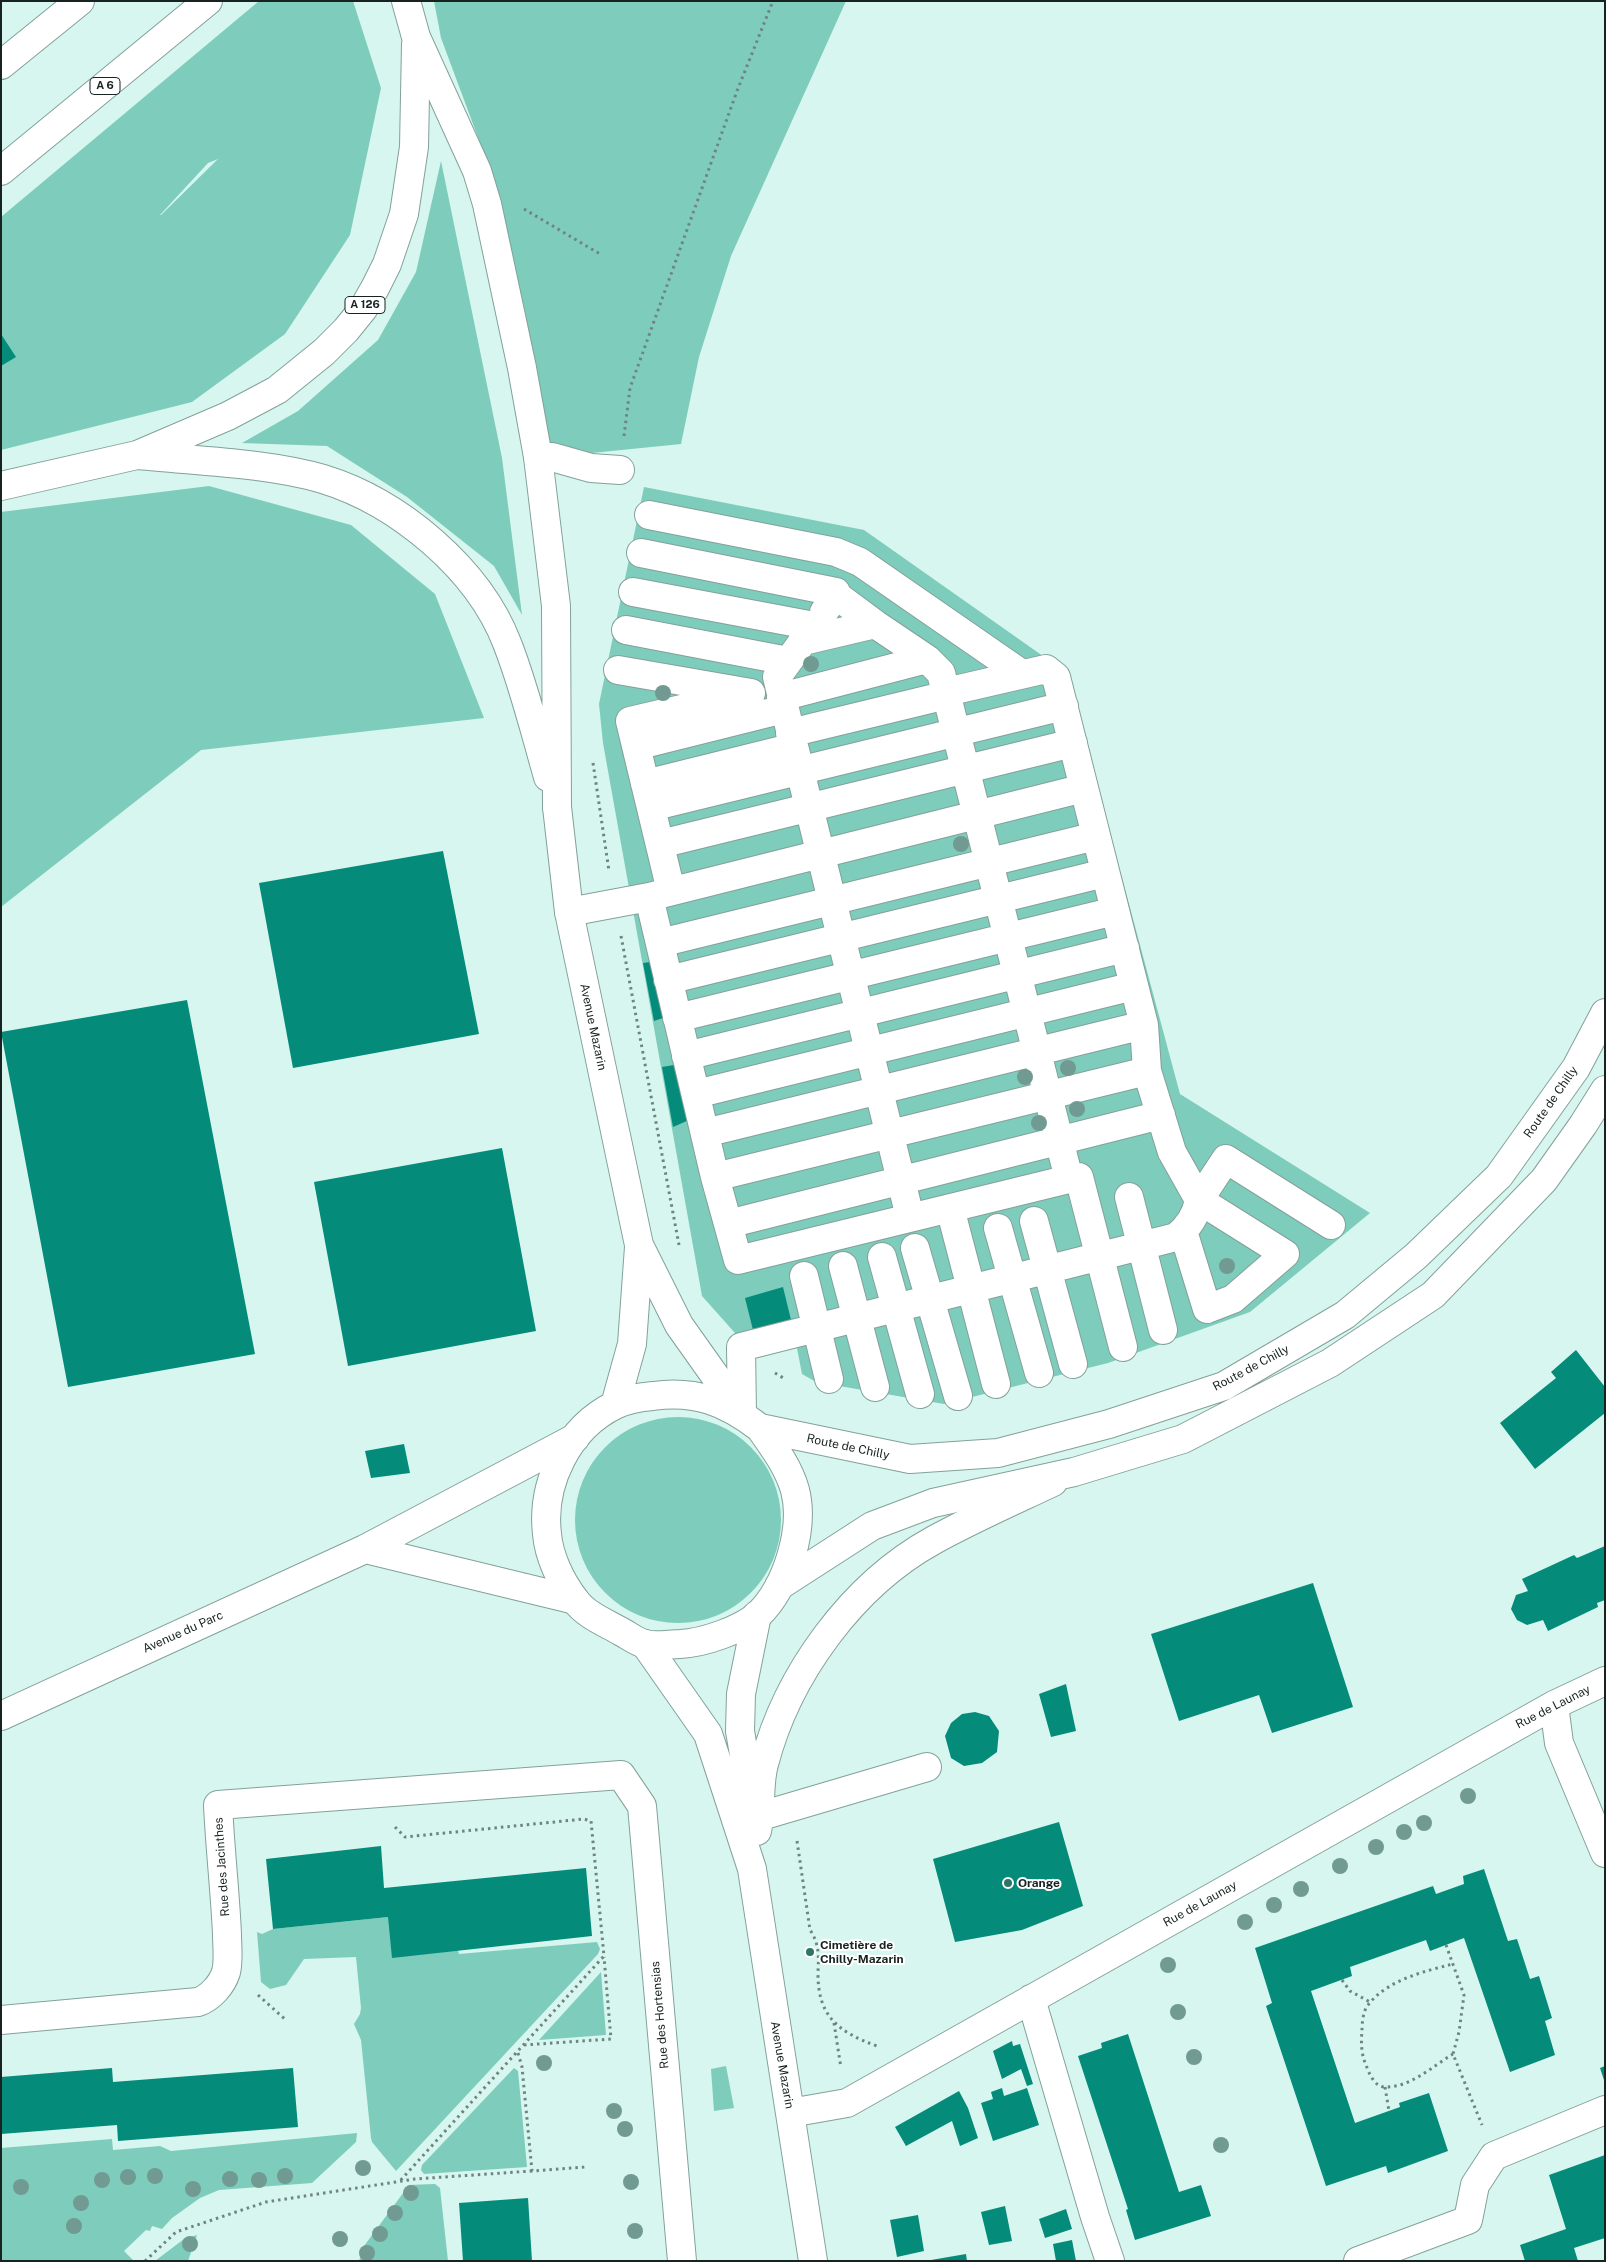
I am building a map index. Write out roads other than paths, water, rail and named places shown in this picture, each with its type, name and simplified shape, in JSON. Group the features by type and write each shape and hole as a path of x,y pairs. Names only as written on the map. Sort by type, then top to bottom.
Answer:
{"main road":[{"path":"1,65 80,1"},
{"name":"A 6","path":"1,171 208,1"},
{"name":"A 126","path":"1,486 137,455 228,416 277,390 324,352 346,330 363,309 388,264 404,214 414,147 416,37 406,1"},
{"path":"416,37 477,171 487,204 522,368 538,457 556,606 557,807"},
{"path":"137,455 283,470 322,479 347,488 398,515 438,547 460,568 478,591 493,613 507,642 557,807"},
{"path":"538,457 552,457 591,468 620,470"},
{"path":"648,515 844,555 860,562 1022,674"},
{"path":"641,553 836,594 875,624 927,659 941,673 1069,1179"},
{"path":"844,555 836,594 777,677 910,1218"},
{"path":"633,592 802,643"},
{"path":"626,630 802,643 875,624"},
{"path":"648,796 788,724 927,659"},
{"path":"636,746 788,724 946,694 1046,669 1056,677 1144,1025 1147,1071 1172,1152 1199,1200 1285,1254 1233,1299 1207,1309 1183,1232"},
{"path":"618,670 751,693 788,724 956,732 1064,706"},
{"path":"751,693 630,721 660,844 660,943 715,1177 738,1260 1080,1177 1122,1347"},
{"path":"660,844 1073,743"},
{"path":"569,912 660,894 1084,788"},
{"name":"Avenue Mazarin","path":"557,807 569,912 640,1245 679,1325 751,1421 783,1459 795,1490 798,1518 795,1548 779,1586"},
{"path":"660,943 1096,836"},
{"path":"668,980 1105,873"},
{"path":"678,1018 1115,911"},
{"path":"686,1056 1124,948"},
{"path":"696,1094 1134,986"},
{"name":"Route de Chilly","path":"751,1421 910,1459 998,1453 1109,1424 1224,1386 1345,1315 1416,1256 1492,1182 1576,1068 1605,1013"},
{"path":"705,1134 1144,1025"},
{"path":"715,1177 1147,1071"},
{"path":"751,1421 710,1398 675,1393 635,1398 615,1405 593,1419 575,1438 558,1464 551,1482 548,1495 547,1534 554,1564 575,1600 592,1616 645,1644 690,1644 725,1634 757,1615 779,1586 872,1526 933,1503 1074,1472 1183,1439 1330,1364 1433,1295 1544,1180 1605,1090"},
{"path":"728,1224 1160,1114"},
{"path":"751,1421 741,1347 1176,1237 1192,1222 1199,1200 1226,1159 1331,1225"},
{"path":"1128,1197 1163,1330"},
{"path":"950,1208 996,1384"},
{"path":"1034,1221 1072,1364"},
{"path":"998,1228 1039,1373"},
{"name":"Avenue Mazarin","path":"615,1405 632,1344 640,1245"},
{"path":"915,1248 958,1396"},
{"path":"882,1257 920,1394"},
{"path":"843,1266 875,1387"},
{"path":"804,1276 829,1379"},
{"name":"Avenue du Parc","path":"1,1716 365,1549 575,1438"},
{"path":"759,1824 764,1765 783,1712 800,1678 830,1629 861,1594 895,1566 932,1541 1074,1472"},
{"path":"365,1549 575,1600"},
{"name":"Avenue Mazarin","path":"752,1869 759,1824 740,1731 741,1694 757,1615"},
{"name":"Avenue Mazarin","path":"645,1644 708,1734 752,1869 777,2042 814,2261"},
{"name":"Rue de Launay","path":"790,2113 847,2103 1554,1705 1605,1681"},
{"path":"1554,1705 1559,1743 1605,1853"},
{"path":"759,1824 792,1808 927,1767"},
{"name":"Rue des Jacinthes","path":"1,2020 198,2002 206,1999 226,1974 228,1964 226,1908 218,1805 621,1775"},
{"name":"Rue des Hortensias","path":"621,1775 642,1806 682,2261"},
{"path":"1031,1998 1110,2261"},
{"path":"1358,2261 1468,2220 1475,2185 1494,2156 1605,2110"}],"place":[{"name":"Orange","path":"1008,1883"},
{"name":"Cimetière de Chilly-Mazarin","path":"810,1952"}]}
